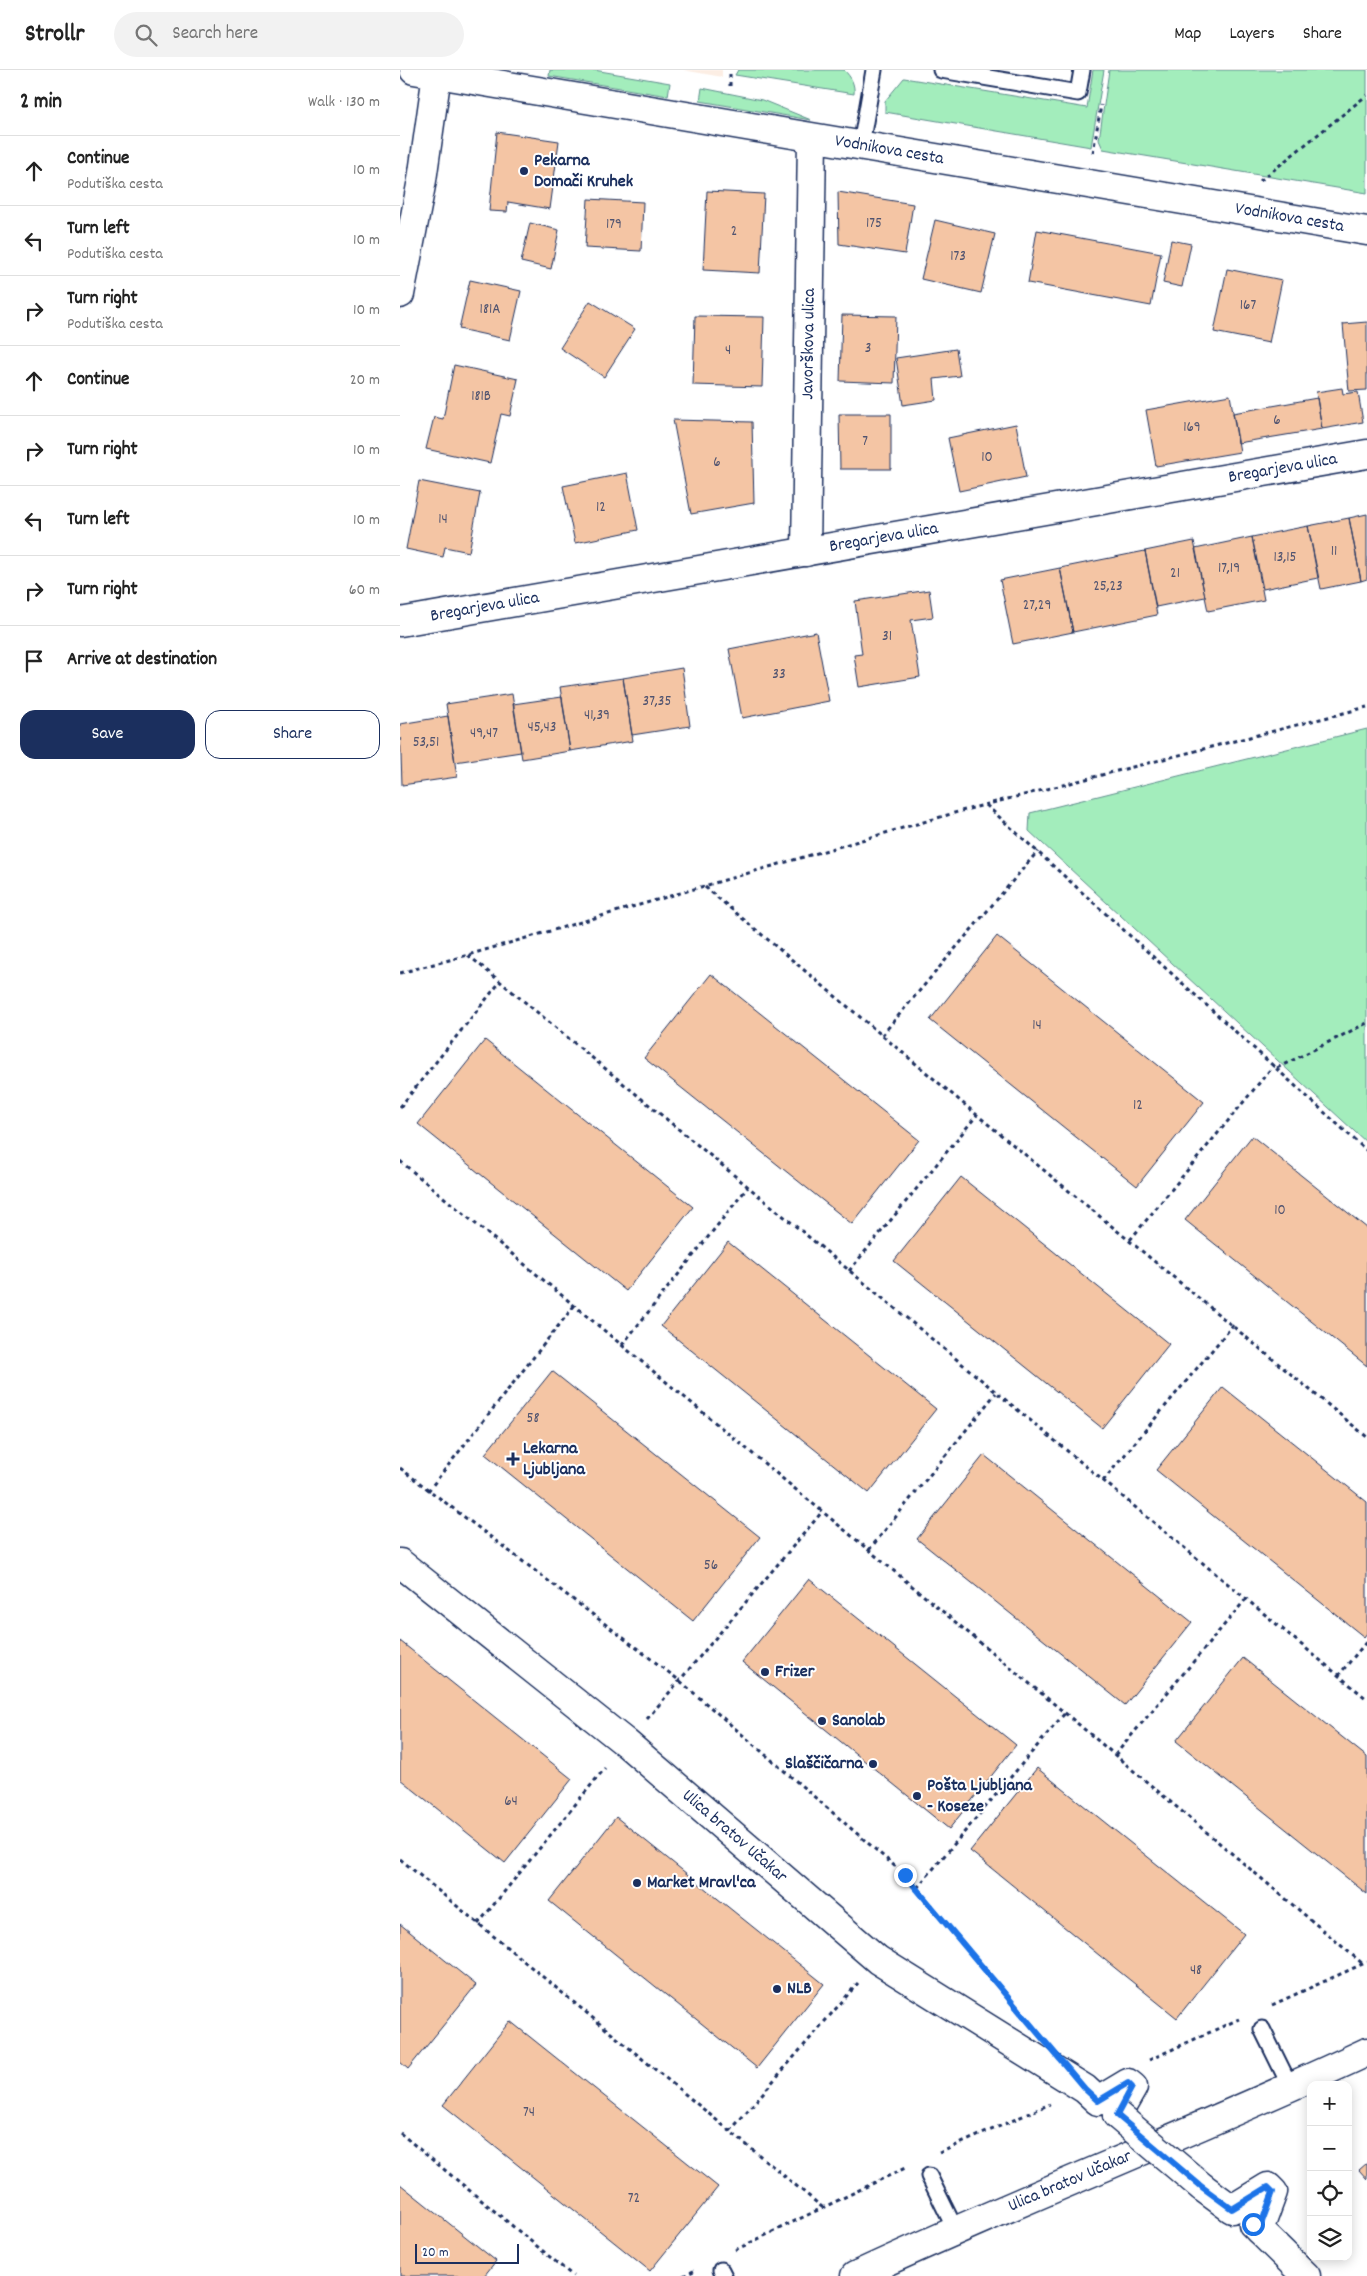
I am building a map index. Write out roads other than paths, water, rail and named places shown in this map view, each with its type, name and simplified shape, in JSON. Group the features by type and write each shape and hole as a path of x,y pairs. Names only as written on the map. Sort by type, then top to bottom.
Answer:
{"street":[{"name":"Vodnikova cesta","path":"425,72 1367,231"},
{"path":"400,294 422,180 425,72"},
{"name":"Javorškova ulica","path":"806,552 812,138"},
{"name":"Bregarjeva ulica","path":"400,622 1367,454"},
{"name":"Ulica bratov Učakar","path":"400,1563 626,1743 878,1960 1085,2089 1098,2101 1128,2083 1132,2087 1117,2115 1202,2187 1232,2209 1268,2187 1273,2192 1256,2227 1306,2276"},
{"name":"Ulica bratov Učakar","path":"855,2276 955,2229 1291,2088 1367,2052"}],"lane":[{"path":"860,145 874,70"},
{"path":"941,70 1078,93 1082,70"},
{"path":"1262,2029 1291,2088"},
{"path":"929,2176 955,2229"}],"place":[{"name":"Pekarna Domači Kruhek","path":"524,171"},
{"name":"Lekarna Ljubljana","path":"513,1459"},
{"name":"Frizer","path":"765,1672"},
{"name":"Sanolab","path":"822,1721"},
{"name":"Slaščičarna","path":"873,1764"},
{"name":"Pošta Ljubljana - Koseze","path":"917,1796"},
{"name":"Market Mravl'ca","path":"637,1883"},
{"name":"NLB","path":"777,1989"}]}
